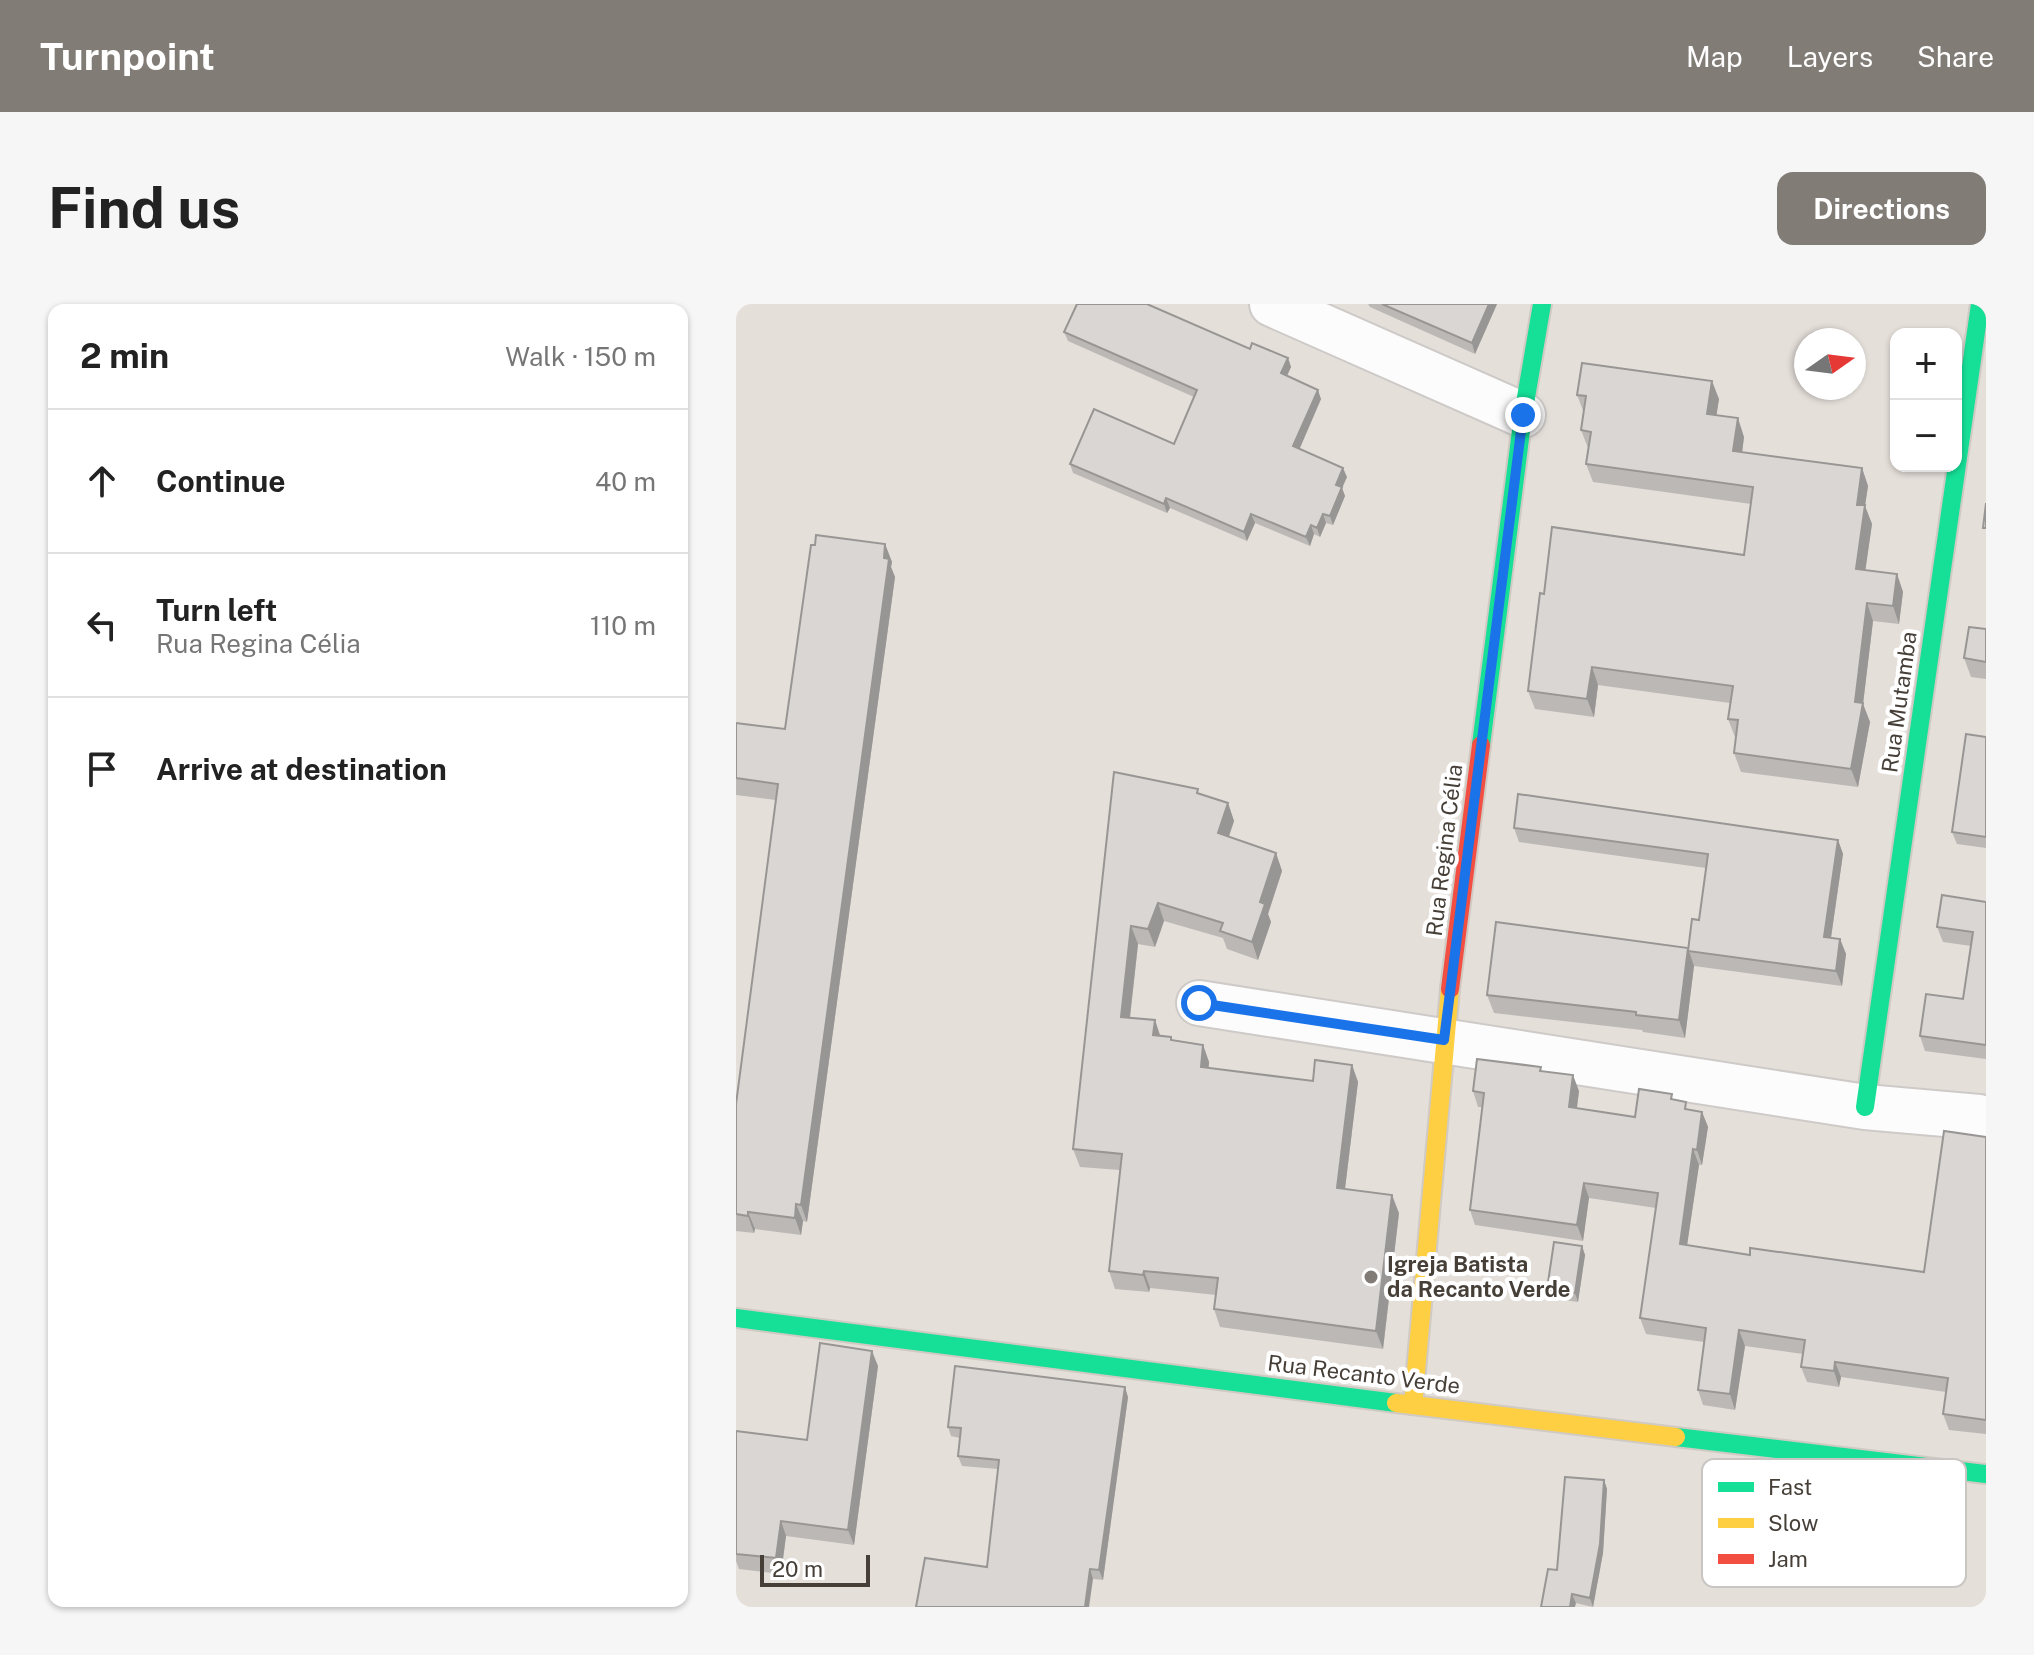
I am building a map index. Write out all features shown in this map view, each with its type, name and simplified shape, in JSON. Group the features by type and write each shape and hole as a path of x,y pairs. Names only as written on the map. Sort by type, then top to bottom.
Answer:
{"street":[{"path":"1272,304 1523,415"},
{"name":"Rua Regina Célia","path":"1413,1405 1444,1040 1523,415 1542,304"},
{"name":"Rua Mutamba","path":"1865,1107 1980,304"},
{"path":"1199,1003 1865,1107 1979,1117"},
{"name":"Rua Recanto Verde","path":"736,1318 1861,1459"},
{"name":"Rua Recanto Verde","path":"1966,1472 1986,1474"}],"shaded area":[{"path":"736,304 1986,304 1986,1607 736,1607"}],"building":[{"path":"1077,304 1147,304 1250,349 1252,343 1288,358 1281,373 1318,390 1293,446 1343,468 1336,485 1342,487 1330,516 1323,514 1317,528 1311,525 1306,537 1251,514 1244,532 1166,498 1164,504 1070,464 1094,409 1174,444 1197,390 1064,332"},
{"path":"1382,304 1489,304 1472,343"},
{"path":"1582,363 1712,381 1707,414 1738,418 1733,451 1862,468 1857,505 1865,505 1856,569 1897,574 1893,606 1867,603 1855,702 1863,703 1851,769 1734,753 1738,720 1728,719 1733,686 1592,667 1587,699 1528,691 1552,527 1744,555 1753,487 1586,464 1591,432 1581,430 1586,396 1577,395"},
{"path":"816,535 885,544 884,558 889,559 801,1205 796,1204 795,1218 748,1212 748,1216 736,1214 736,1104 778,784 736,778 736,723 785,729 811,545 815,545"},
{"path":"1969,627 1986,629 1986,662 1964,658"},
{"path":"1966,734 1986,737 1986,837 1952,832"},
{"path":"1114,772 1198,789 1197,793 1228,803 1218,833 1276,853 1260,902 1265,904 1252,942 1220,931 1223,923 1158,903 1148,929 1131,926 1121,1017 1155,1020 1153,1035 1203,1045 1201,1067 1313,1081 1315,1060 1352,1065 1337,1188 1392,1195 1376,1331 1214,1309 1218,1278 1109,1271 1122,1154 1073,1149"},
{"path":"1518,794 1838,840 1824,937 1840,939 1836,971 1688,951 1692,919 1699,920 1708,854 1514,828"},
{"path":"1942,895 1986,902 1986,1045 1920,1036 1926,994 1963,999 1973,932 1937,927"},
{"path":"1496,922 1688,948 1679,1020 1487,995"},
{"path":"1477,1059 1541,1067 1540,1071 1573,1075 1569,1107 1635,1117 1639,1089 1672,1094 1671,1099 1686,1102 1685,1109 1702,1112 1697,1150 1693,1149 1680,1244 1750,1255 1750,1248 1924,1272 1944,1131 1986,1137 1986,1420 1943,1414 1948,1378 1835,1362 1834,1371 1801,1367 1805,1340 1739,1330 1730,1394 1698,1390 1706,1328 1640,1318 1658,1193 1584,1183 1577,1225 1470,1210 1484,1093 1473,1091"},
{"path":"1554,1242 1582,1246 1575,1293 1547,1289"},
{"path":"820,1343 872,1351 848,1530 781,1521 776,1558 736,1554 736,1431 807,1440"},
{"path":"955,1366 1125,1387 1099,1570 1090,1569 1085,1607 916,1607 925,1558 987,1567 999,1460 958,1456 961,1428 948,1427"},
{"path":"1565,1477 1604,1480 1600,1544 1590,1598 1572,1594 1570,1607 1541,1607 1548,1569 1557,1570"}],"traffic: fast":[{"path":"1481,745 1523,415 1542,304"},
{"path":"1865,1107 1980,304"},
{"path":"736,1318 1396,1403"},
{"path":"1676,1437 1860,1459"},
{"path":"1966,1472 1986,1474"}],"traffic: slow":[{"path":"1413,1405 1450,989"},
{"path":"1396,1403 1676,1437"}],"traffic: jam":[{"path":"1450,989 1481,745"}],"place":[{"name":"Igreja Batista da Recanto Verde","path":"1371,1277"}],"route":[{"path":"1199,1003 1444,1040 1523,415"}]}
